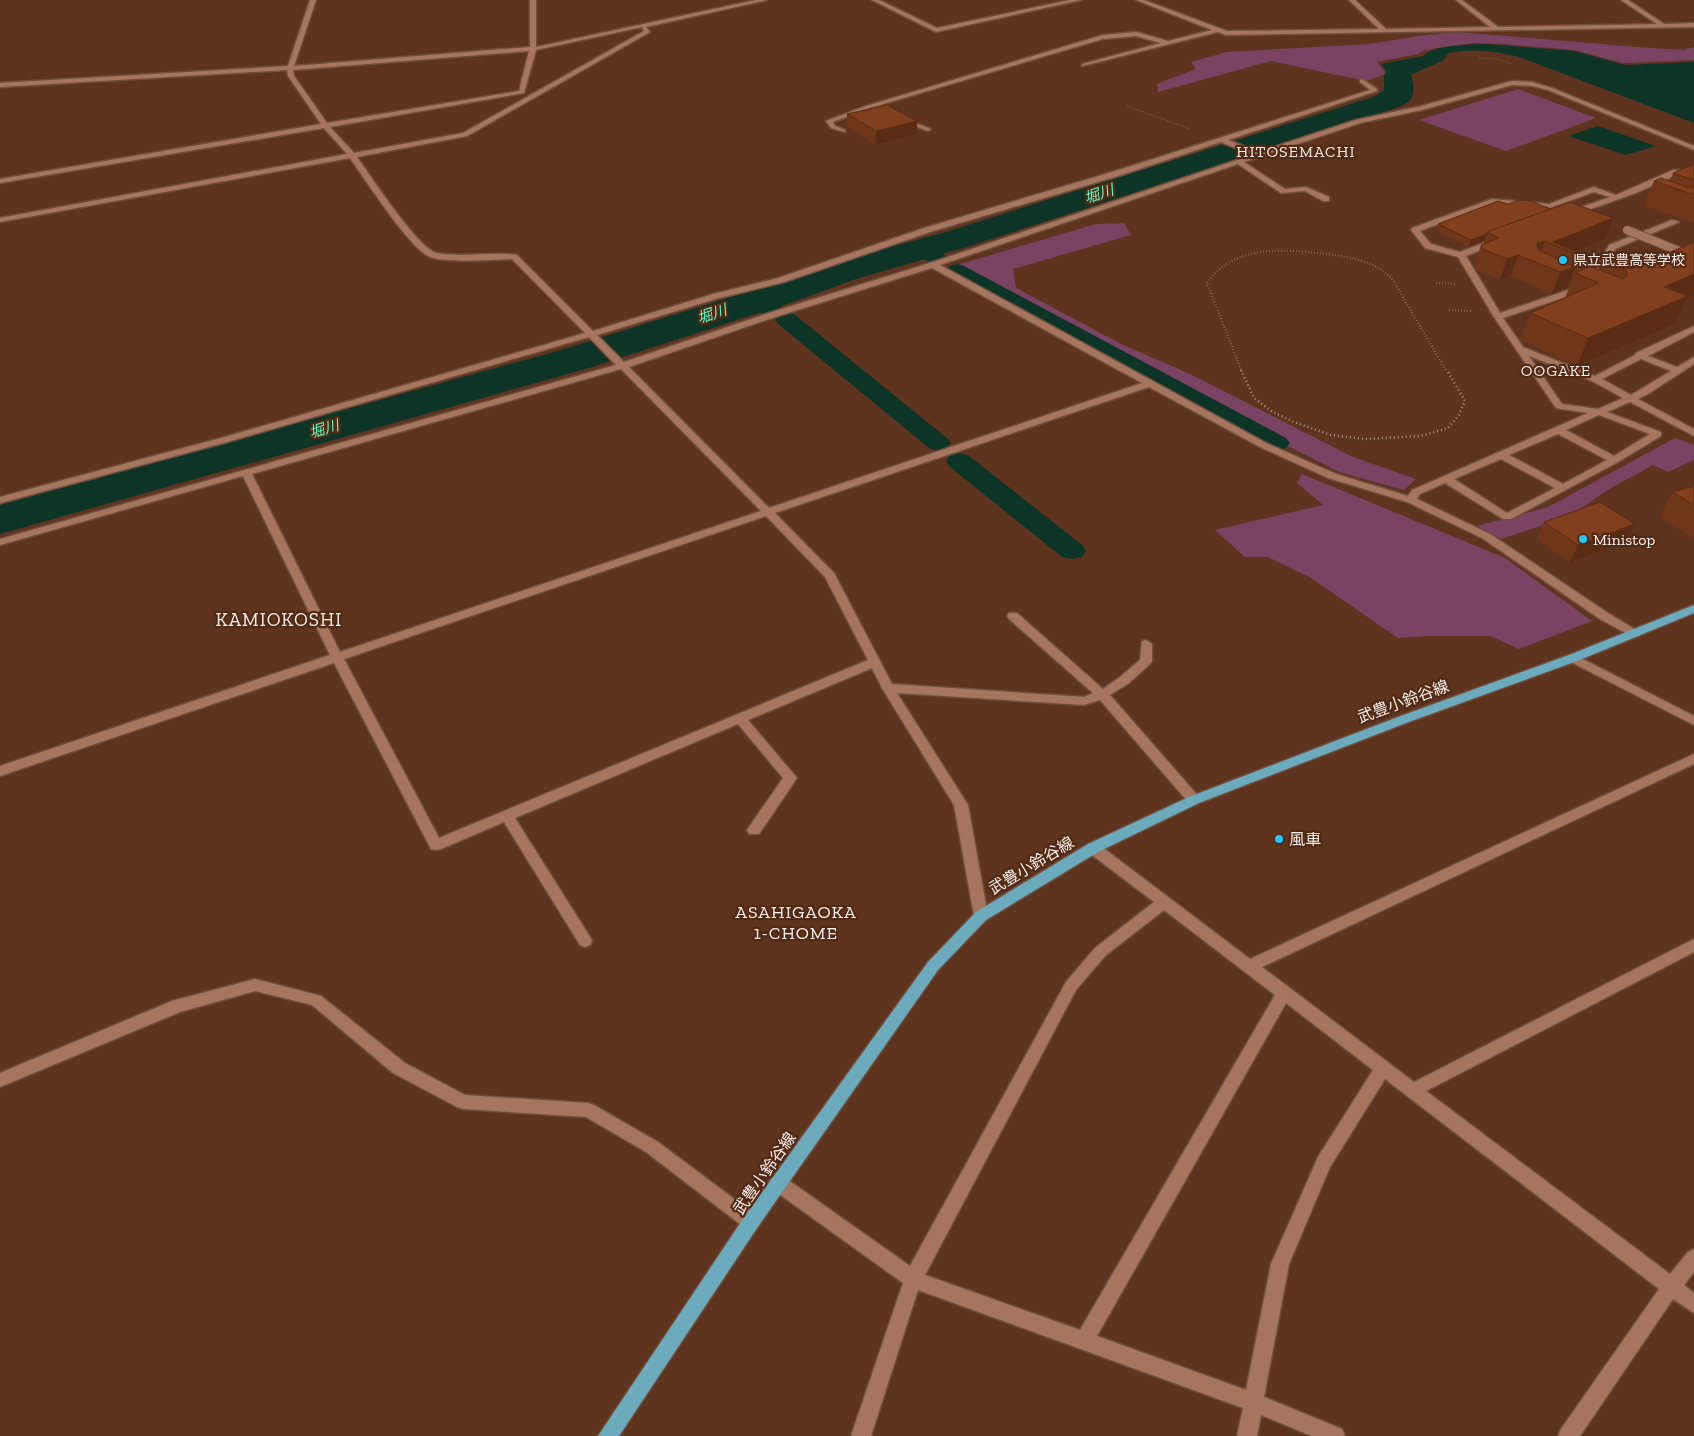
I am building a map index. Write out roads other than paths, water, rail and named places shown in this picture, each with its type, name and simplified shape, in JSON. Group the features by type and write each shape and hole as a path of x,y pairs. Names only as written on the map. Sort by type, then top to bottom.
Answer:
{"main road":[{"name":"武豊小鈴谷線","path":"608,1436 750,1222 933,966 981,916 1093,848 1194,800 1402,720 1573,658 1694,609"}],"street":[{"path":"313,0 290,68 290,76 325,125 353,156 408,233 432,255 467,258 514,257 536,282 591,334 830,575 888,688 960,805 981,916"},
{"path":"0,181 522,92 533,49 533,0"},
{"path":"0,85 290,68 533,49 764,0"},
{"path":"875,0 936,30 1078,0"},
{"path":"1139,0 1226,33 1694,25"},
{"path":"1352,0 1385,31"},
{"path":"1459,0 1497,29"},
{"path":"1624,0 1664,26"},
{"path":"0,220 465,135 648,31 643,26"},
{"path":"1084,64 1218,30"},
{"path":"842,131 833,127 829,121 868,107 1103,37 1136,34 1168,43"},
{"path":"0,500 224,440 716,296 781,280 927,230 1223,140 1375,90 1362,82"},
{"path":"0,542 622,366 772,315 933,265 1358,121 1422,108 1518,83 1532,84 1550,89 1694,148"},
{"path":"868,107 876,110"},
{"path":"894,117 928,129"},
{"path":"1223,140 1259,155"},
{"path":"1239,162 1284,191 1306,189 1326,199"},
{"path":"1561,218 1633,191 1676,172"},
{"path":"1506,238 1461,255 1428,246 1415,230 1492,202 1550,206 1594,189 1616,197"},
{"path":"1633,191 1649,196"},
{"path":"1498,317 1571,292 1596,276 1612,247 1675,222"},
{"path":"1627,230 1694,256"},
{"path":"1408,239 1422,239"},
{"path":"1446,479 1507,517 1614,460 1658,434 1599,412 1559,406 1477,285 1461,255"},
{"path":"933,265 1263,444 1332,476 1411,500 1486,536 1604,616 1635,633"},
{"path":"1569,281 1586,289"},
{"path":"1595,379 1639,355 1694,329"},
{"path":"1520,349 1595,379 1694,433"},
{"path":"1639,355 1678,371"},
{"path":"1411,500 1416,492 1632,398 1694,360"},
{"path":"0,771 1150,383"},
{"path":"1558,430 1614,460"},
{"path":"1502,455 1563,488"},
{"path":"246,473 337,657 436,845 875,662"},
{"path":"1013,616 1103,696 1194,800"},
{"path":"888,688 1084,701 1103,696 1127,680 1146,660 1146,644"},
{"path":"1573,658 1694,721"},
{"path":"740,718 790,778 754,830"},
{"path":"1248,967 1694,759"},
{"path":"507,816 585,941"},
{"path":"1093,848 1694,1304"},
{"path":"861,1436 912,1279 1071,986 1100,952 1164,902"},
{"path":"1413,1090 1694,945"},
{"path":"0,1080 178,1006 255,986 316,1000 399,1068 463,1102 588,1110 652,1147 750,1222"},
{"path":"1084,1340 1284,994"},
{"path":"1247,1436 1280,1264 1324,1162 1383,1068"},
{"path":"778,1183 912,1279 1254,1402 1335,1436"},
{"path":"1568,1436 1671,1287 1694,1258"}],"waterway":[{"name":"堀川","path":"0,520 575,359 783,293 843,271 958,239 1383,103 1399,95 1398,75"},
{"path":"923,249 937,258"},
{"path":"957,270 1277,443"},
{"path":"757,301 771,309"},
{"path":"786,319 938,443"},
{"path":"959,461 1072,551"}],"place":[{"name":"県立武豊高等学校","path":"1563,260"},
{"name":"Ministop","path":"1583,539"},
{"name":"風車","path":"1279,839"}],"district":[{"name":"HITOSEMACHI","path":"1296,151"},
{"name":"OOGAKE","path":"1556,370"},
{"name":"KAMIOKOSHI","path":"279,619"},
{"name":"ASAHIGAOKA 1-CHOME","path":"796,922"}]}
